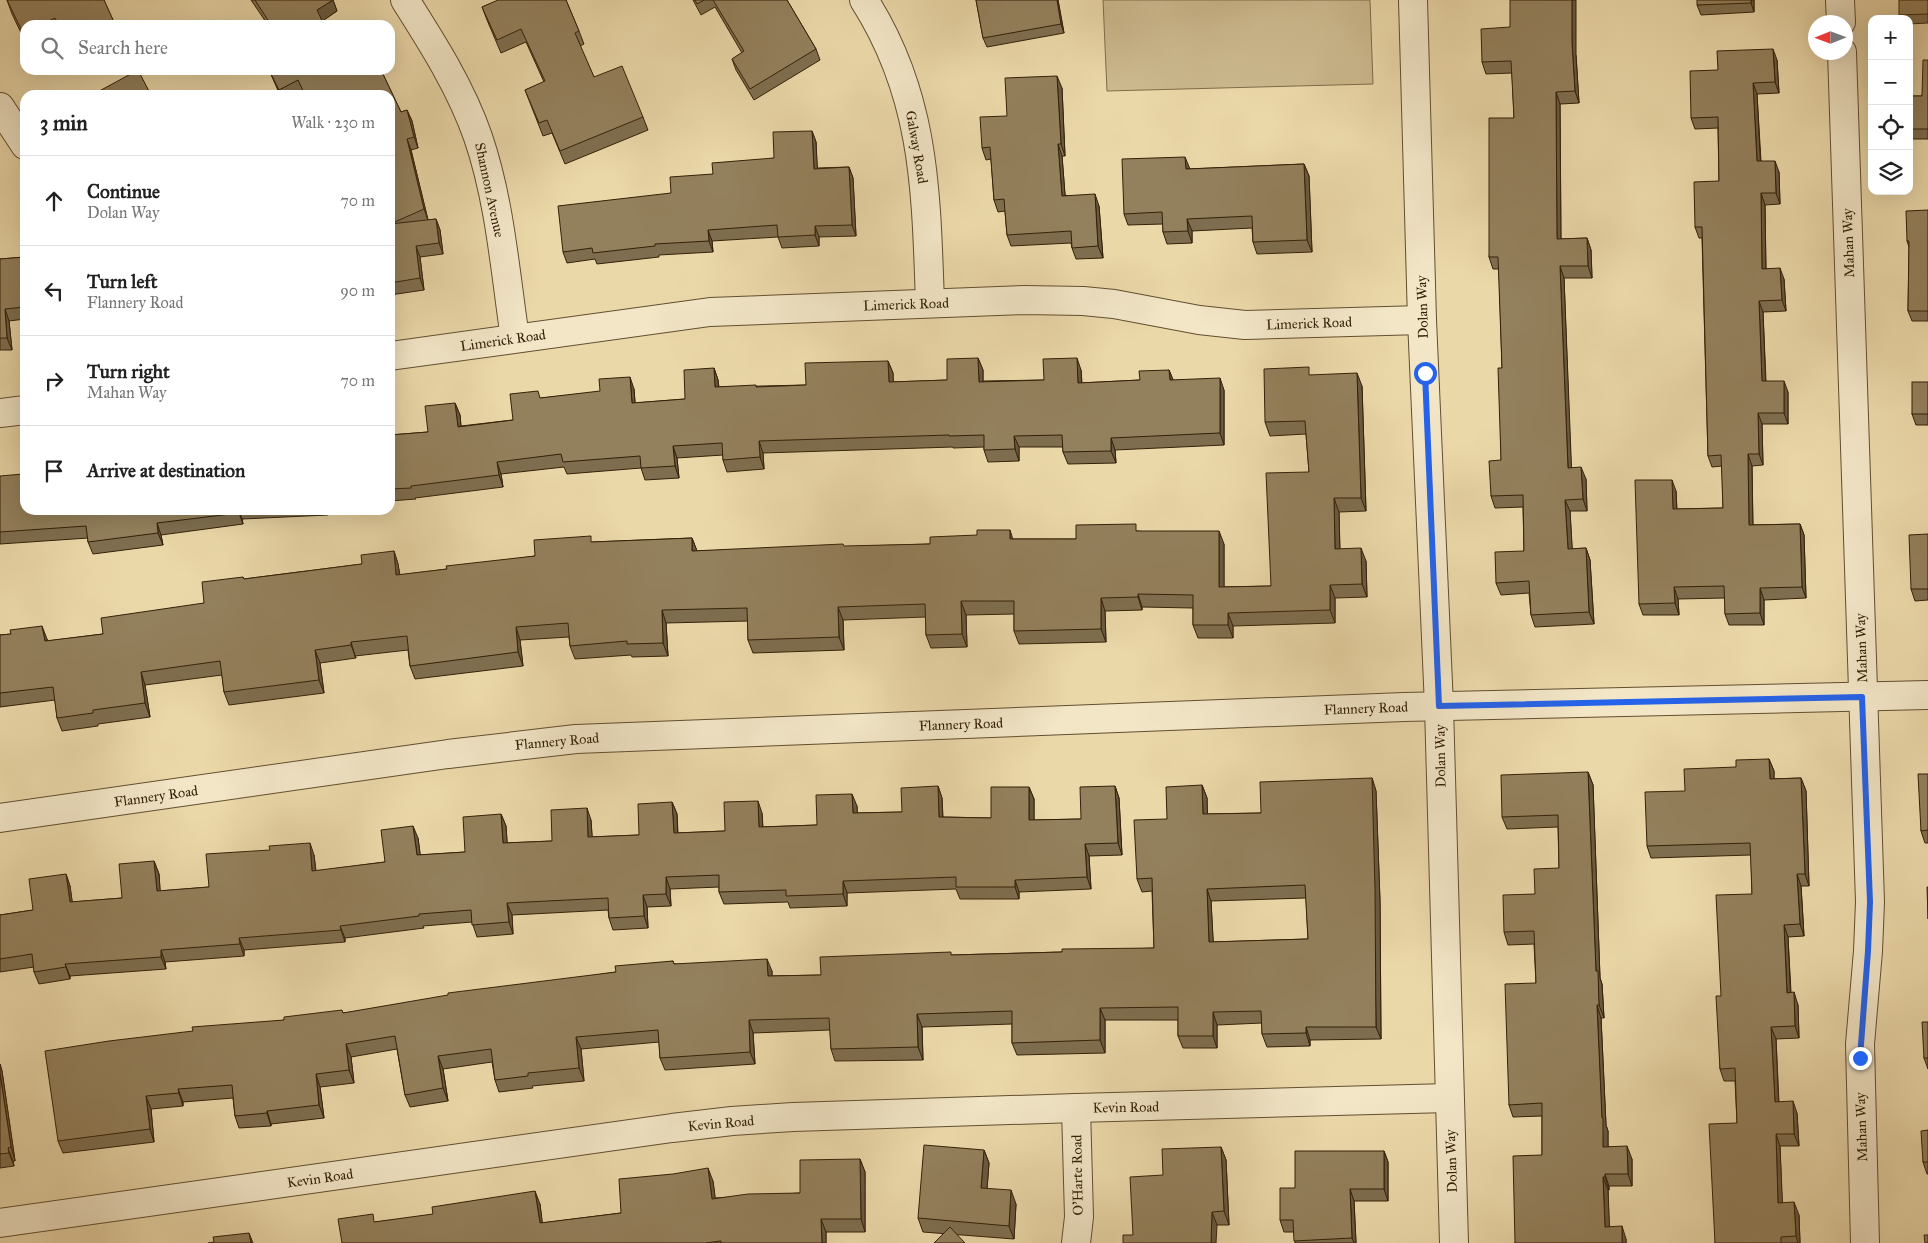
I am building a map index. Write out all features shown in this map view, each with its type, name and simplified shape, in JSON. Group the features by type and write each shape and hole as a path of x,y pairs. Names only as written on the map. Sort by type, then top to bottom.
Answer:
{"street":[{"name":"Shannon Avenue","path":"405,0 448,70 464,102 478,137 496,209 515,338"},
{"name":"Galway Road","path":"864,0 888,44 905,86 917,132 924,180 930,303"},
{"name":"Dolan Way","path":"1413,0 1422,320 1439,706 1454,1243"},
{"path":"1840,0 1841,15"},
{"name":"Mahan Way","path":"1842,60 1870,902 1860,1052 1865,1243"},
{"path":"0,107 20,137"},
{"name":"Limerick Road","path":"395,355 710,312 930,303 1024,300 1084,301 1114,304 1199,320 1246,324 1422,320"},
{"path":"0,413 20,411"},
{"name":"Flannery Road","path":"0,818 448,754 576,739 635,735 1439,706 1928,695"},
{"name":"Kevin Road","path":"0,1223 702,1124 793,1117 1449,1098"},
{"name":"O'Harte Road","path":"1076,1108 1079,1217 1076,1243"}],"shaded area":[{"path":"1103,0 1370,0 1373,84 1107,91"}],"building":[{"path":"7,0 104,0 113,20 56,20 55,18 51,20 20,20 20,27"},
{"path":"255,0 333,0 317,10 322,20 268,20"},
{"path":"498,0 566,0 579,31 575,33 594,77 622,66 643,117 560,151 547,120 539,123 525,90 545,81 521,29 497,40 482,7"},
{"path":"695,0 704,0 697,4"},
{"path":"713,0 787,0 816,49 750,89 732,59 744,51"},
{"path":"976,0 1057,0 1061,24 983,38"},
{"path":"1510,0 1572,0 1575,91 1556,92 1557,239 1587,238 1588,266 1560,266 1568,468 1581,467 1583,499 1565,500 1568,549 1586,548 1589,612 1531,615 1529,581 1496,583 1495,552 1524,551 1523,495 1491,496 1489,461 1501,460 1498,368 1502,368 1498,257 1489,257 1489,118 1514,118 1511,61 1482,62 1481,29 1510,27"},
{"path":"1697,0 1751,0 1751,3 1697,5"},
{"path":"1899,0 1928,0 1928,14 1899,15"},
{"path":"1773,49 1775,82 1753,83 1757,161 1775,161 1776,193 1761,193 1762,269 1780,268 1782,300 1759,301 1762,381 1784,381 1784,413 1758,413 1759,454 1748,454 1749,525 1800,524 1802,587 1760,588 1760,613 1725,614 1724,586 1674,587 1675,603 1639,604 1635,480 1672,480 1673,509 1723,508 1721,455 1708,456 1702,227 1695,227 1694,182 1719,181 1718,117 1691,118 1690,71 1718,70 1717,51"},
{"path":"1923,60 1928,60 1928,129 1913,129 1913,96 1922,96"},
{"path":"129,75 141,75 148,90 101,90"},
{"path":"272,75 383,75 391,90 303,90 298,80 279,90"},
{"path":"1057,76 1061,144 1058,144 1062,196 1095,194 1098,246 1072,248 1071,231 1007,235 1004,199 994,200 990,147 982,148 980,117 1007,116 1005,78"},
{"path":"395,99 401,112 407,110 414,137 407,139 424,209 395,222"},
{"path":"812,131 814,169 849,167 852,225 815,226 815,235 778,237 777,225 708,230 709,241 655,244 655,246 593,253 592,248 563,252 558,206 671,193 670,177 713,174 712,163 774,158 773,132"},
{"path":"1185,157 1186,169 1304,164 1307,240 1253,242 1252,216 1187,219 1188,231 1163,232 1162,212 1124,214 1122,159"},
{"path":"1928,210 1928,311 1908,311 1909,241 1907,241 1906,211"},
{"path":"436,219 439,243 416,246 420,278 395,282 395,223"},
{"path":"20,257 20,308 5,309 7,338 0,338 0,259"},
{"path":"978,358 979,382 1044,380 1043,359 1077,358 1078,383 1140,380 1139,371 1169,370 1170,380 1220,378 1220,433 1111,438 1111,451 1063,452 1062,435 1014,436 1015,449 984,450 984,435 759,441 760,457 723,460 722,443 673,446 675,466 641,468 640,456 563,462 561,454 497,462 499,475 395,489 395,435 428,432 425,406 455,403 458,427 513,420 510,394 538,391 540,398 600,391 599,379 630,377 632,403 685,399 684,370 714,368 715,387 806,385 805,363 888,361 889,382 947,380 947,359"},
{"path":"1309,367 1309,375 1357,373 1361,498 1334,498 1335,549 1361,548 1362,584 1330,585 1330,610 1228,613 1228,625 1193,625 1193,595 1138,594 1138,597 1101,598 1101,629 1014,631 1014,601 961,601 962,634 926,635 925,604 838,607 839,637 748,640 747,608 662,610 663,643 627,644 627,641 570,646 568,623 516,627 518,652 410,666 407,636 351,642 351,645 315,650 319,680 224,692 220,661 141,672 145,703 93,710 93,713 57,718 53,687 0,693 0,635 11,634 10,630 42,626 45,641 103,634 101,618 204,603 202,582 243,577 244,579 362,564 361,555 394,551 396,575 447,569 446,566 535,556 534,540 591,536 591,542 692,538 692,551 843,544 844,546 930,544 930,537 977,535 977,530 1010,530 1010,539 1076,539 1076,525 1136,524 1136,531 1219,531 1219,587 1271,586 1266,473 1309,472 1305,421 1265,422 1264,369"},
{"path":"1912,382 1928,382 1928,414 1912,414"},
{"path":"20,474 20,515 223,515 157,523 158,533 88,542 86,526 0,532 0,476"},
{"path":"1928,534 1928,589 1911,589 1909,535"},
{"path":"1769,759 1770,779 1801,778 1805,874 1797,874 1800,924 1784,925 1787,993 1794,992 1795,1026 1771,1027 1775,1102 1793,1101 1794,1134 1776,1134 1778,1203 1794,1202 1796,1236 1781,1237 1781,1243 1715,1243 1709,1124 1737,1123 1735,1068 1720,1069 1716,996 1721,996 1716,895 1752,894 1750,843 1647,846 1645,792 1685,791 1684,769 1736,767 1736,760"},
{"path":"1588,772 1596,971 1598,971 1599,1005 1597,1005 1603,1147 1627,1146 1628,1174 1605,1174 1605,1177 1603,1177 1605,1227 1622,1226 1622,1243 1515,1243 1513,1156 1542,1155 1542,1103 1509,1105 1505,984 1536,983 1534,931 1504,932 1503,895 1535,894 1534,869 1559,868 1558,815 1502,817 1501,775"},
{"path":"1918,774 1928,774 1928,830 1921,831"},
{"path":"1372,778 1376,1027 1306,1027 1306,1033 1262,1034 1261,1011 1213,1012 1213,1036 1178,1036 1178,1007 1100,1008 1100,1040 1012,1043 1012,1011 917,1014 918,1047 831,1049 829,1018 749,1020 750,1052 660,1058 658,1030 576,1037 579,1068 528,1073 528,1076 495,1080 491,1049 438,1056 443,1088 405,1095 395,1036 346,1044 349,1070 316,1074 319,1105 235,1116 232,1085 178,1089 179,1093 146,1096 150,1129 58,1141 45,1051 193,1031 192,1027 284,1020 284,1017 342,1010 343,1013 448,995 448,993 616,972 615,966 673,961 674,964 767,959 768,976 821,975 820,957 951,952 951,955 1062,952 1062,949 1154,948 1152,878 1137,879 1134,820 1167,819 1166,787 1202,785 1203,814 1261,813 1260,782","holes":["1305,885 1308,939 1209,942 1207,889"]},
{"path":"938,786 939,817 991,818 991,787 1029,787 1029,820 1081,819 1080,787 1115,786 1118,843 1085,844 1087,877 1015,880 1015,887 956,887 956,877 843,881 843,894 786,896 786,890 719,892 719,875 666,877 666,894 643,895 644,916 609,918 608,898 507,903 509,922 472,925 471,910 419,914 419,916 340,926 341,930 239,938 240,944 161,950 161,957 65,964 66,967 34,972 32,954 0,959 0,915 33,910 29,879 66,874 70,902 122,898 119,864 154,861 157,891 209,887 206,854 270,850 269,846 310,843 312,871 385,862 381,830 413,826 417,855 465,852 463,817 501,814 503,843 552,841 551,810 587,808 588,837 639,835 638,804 672,802 674,833 725,831 724,802 758,801 759,827 817,825 816,795 852,794 853,813 902,812 901,788"},
{"path":"1927,887 1928,887 1928,919"},
{"path":"1922,1022 1928,1022 1928,1058 1924,1058"},
{"path":"0,1074 11,1147 8,1148 9,1153 0,1154"},
{"path":"1928,1130 1928,1162 1923,1162 1921,1131"},
{"path":"924,1145 984,1150 981,1188 1011,1190 1009,1226 918,1218"},
{"path":"1221,1147 1224,1211 1212,1212 1211,1243 1123,1243 1123,1235 1133,1235 1130,1177 1163,1175 1162,1149"},
{"path":"1295,1151 1384,1151 1384,1189 1350,1189 1352,1238 1294,1241 1293,1220 1280,1220 1280,1188 1295,1188"},
{"path":"860,1159 861,1219 821,1219 822,1243 721,1243 721,1241 705,1243 342,1243 338,1219 373,1214 374,1222 433,1214 432,1207 535,1191 540,1223 621,1213 619,1179 673,1174 708,1168 712,1199 748,1194 800,1193 800,1160"},
{"path":"950,1227 965,1243 934,1243"},
{"path":"249,1233 251,1243 208,1243 214,1242 213,1237"},
{"path":"1924,1235 1928,1235 1928,1243 1925,1243"}],"route":[{"path":"1425,373 1439,706 1862,697 1870,902 1860,1058"}]}
